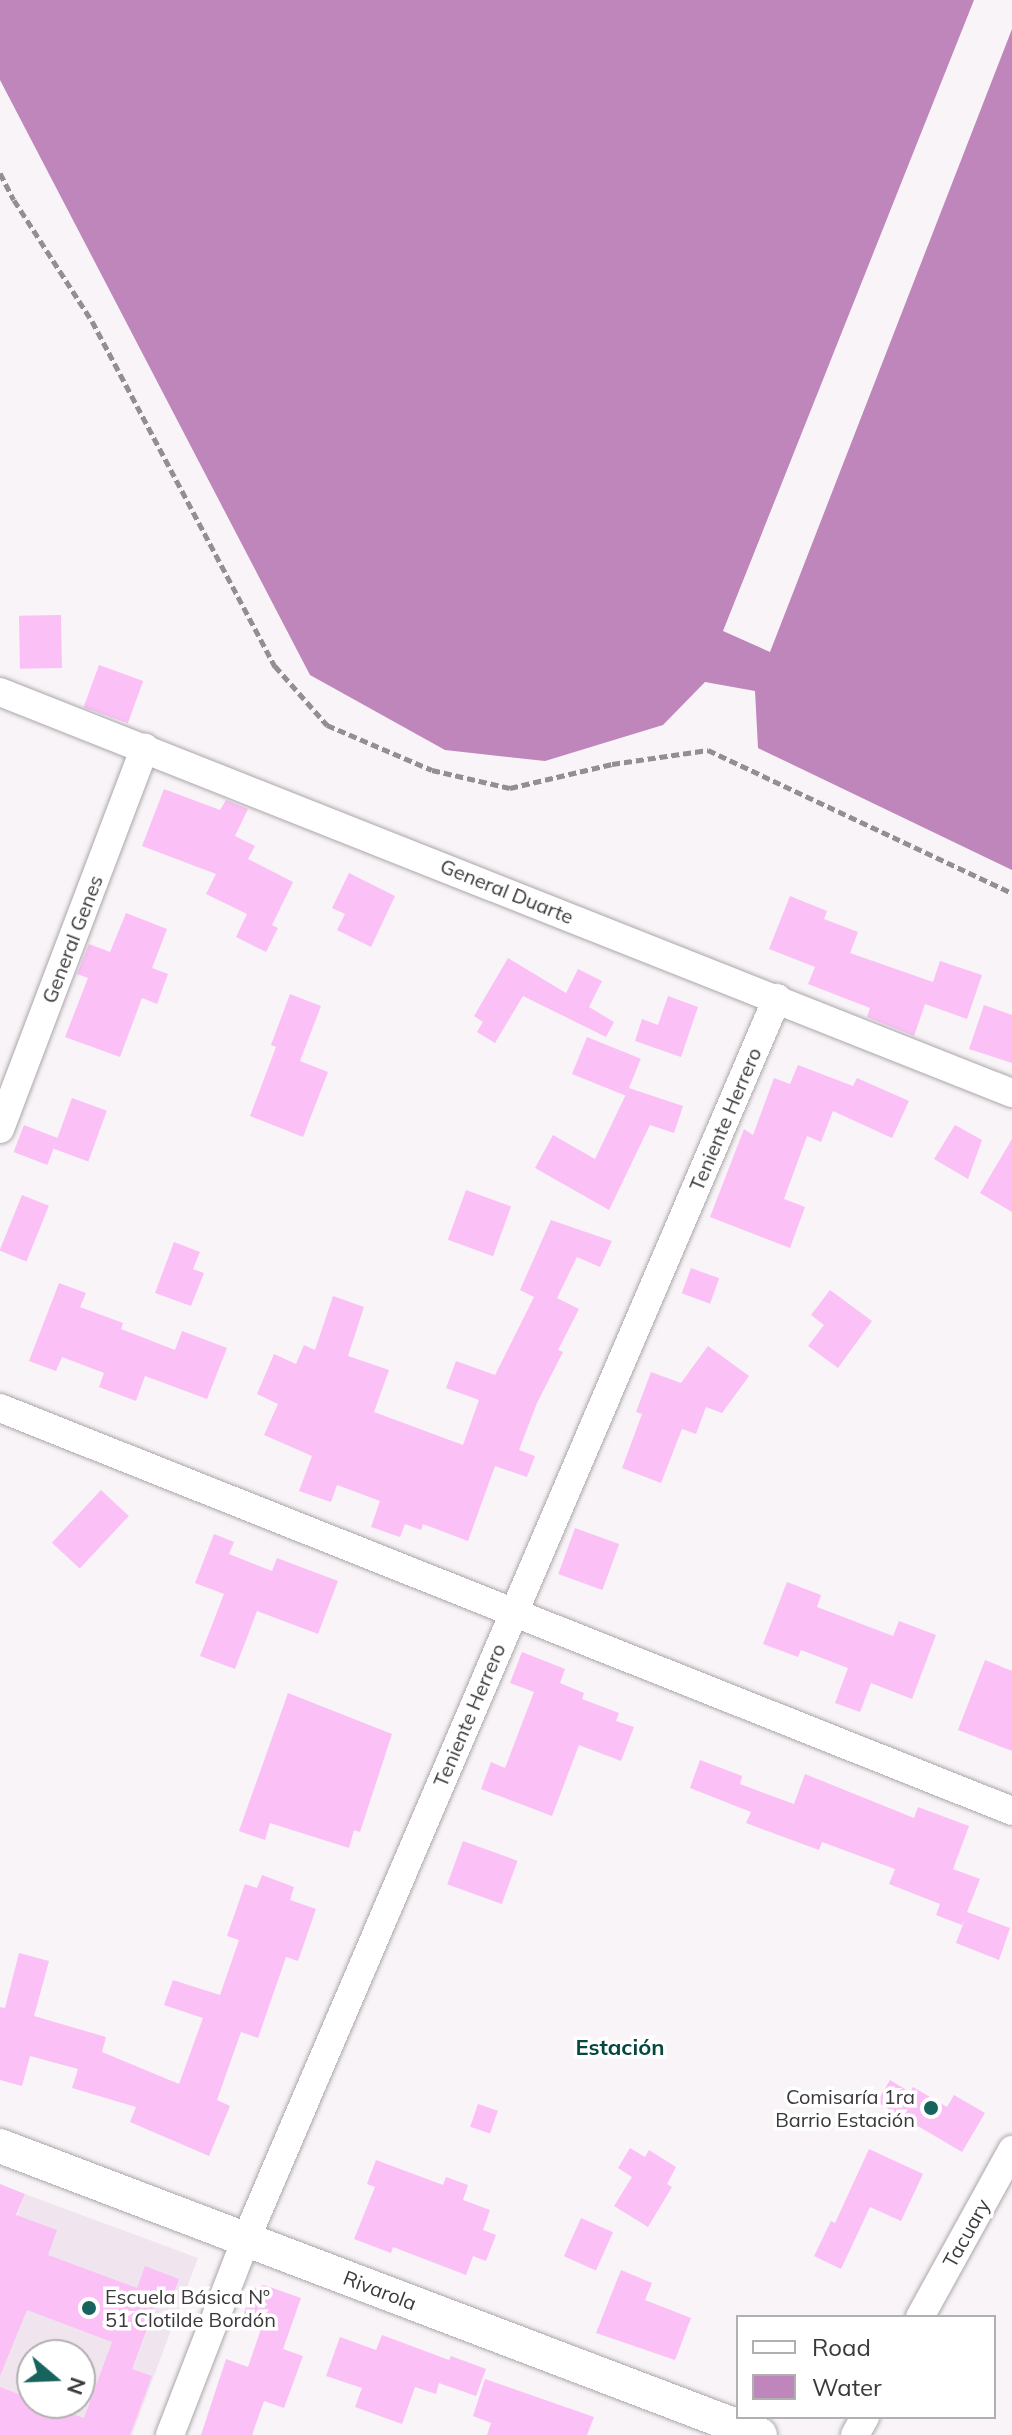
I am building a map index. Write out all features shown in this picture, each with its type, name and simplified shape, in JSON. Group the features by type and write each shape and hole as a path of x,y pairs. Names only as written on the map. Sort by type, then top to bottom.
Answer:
{"street":[{"name":"General Duarte","path":"0,692 1012,1093"},
{"name":"General Genes","path":"0,1129 145,748"},
{"name":"Teniente Herrero","path":"170,2435 246,2239 777,998"},
{"path":"0,1408 1012,1811"},
{"name":"Rivarola","path":"0,2146 760,2435"},
{"name":"Tacuary","path":"921,2315 1012,2150"}],"path":[{"path":"0,173 92,321 275,666 327,725 432,770 510,788 612,764 708,750 1012,893"}],"shaded area":[{"name":"Escuela Básica Nº 51 Clotilde Bordón","path":"25,2194 198,2258 132,2435 0,2435 0,2261"}],"water":[{"path":"0,0 974,0 723,631 770,652 1012,29 1012,870 758,748 755,691 705,682 663,725 545,761 445,750 310,675 0,80"}],"building":[{"path":"61,615 62,668 20,669 19,616"},
{"path":"99,665 143,681 128,723 84,707"},
{"path":"164,789 220,810 226,800 248,809 235,836 255,846 248,859 293,882 272,925 278,928 266,952 236,937 247,914 206,894 216,874 142,846"},
{"path":"349,873 395,896 371,947 337,930 345,914 332,908"},
{"path":"790,896 827,911 824,919 858,932 850,953 933,982 940,961 982,975 967,1019 925,1004 914,1036 867,1017 870,1008 808,984 815,967 769,949"},
{"path":"126,913 167,929 152,968 168,974 157,1004 142,998 120,1057 65,1037 88,978 77,974 89,944 110,952"},
{"path":"508,958 566,993 578,969 602,981 589,1007 614,1022 606,1037 523,996 495,1043 477,1032 483,1022 474,1016"},
{"path":"290,994 321,1006 300,1061 328,1072 303,1137 250,1116 276,1047 271,1045"},
{"path":"668,996 698,1007 681,1057 635,1041 642,1019 658,1025"},
{"path":"984,1005 1012,1015 1012,1063 969,1049"},
{"path":"587,1037 641,1059 626,1096 572,1074"},
{"path":"798,1065 853,1086 857,1078 909,1101 892,1138 833,1111 821,1142 807,1136 784,1199 805,1207 790,1248 710,1217 744,1129 753,1135 774,1078 790,1084"},
{"path":"629,1088 683,1106 674,1133 650,1125 609,1210 535,1168 553,1135 595,1159"},
{"path":"72,1098 107,1111 88,1161 54,1149"},
{"path":"24,1125 58,1138 47,1165 14,1152"},
{"path":"955,1125 982,1140 968,1179 934,1159"},
{"path":"1012,1139 1012,1212 980,1193"},
{"path":"466,1190 511,1206 493,1256 448,1240"},
{"path":"22,1195 49,1206 26,1261 0,1251"},
{"path":"551,1220 612,1241 600,1267 577,1257 557,1298 579,1309 558,1350 563,1352 537,1403 519,1450 535,1456 527,1477 495,1466 468,1541 423,1524 421,1530 405,1524 400,1537 371,1527 380,1501 337,1485 331,1502 299,1491 312,1456 264,1435 278,1404 257,1394 274,1354 296,1364 304,1345 315,1350 333,1296 364,1307 348,1356 389,1370 374,1412 463,1445 479,1400 446,1388 456,1361 495,1375 534,1297 520,1290"},
{"path":"174,1242 200,1252 193,1269 204,1273 191,1306 155,1293"},
{"path":"691,1268 719,1278 710,1304 682,1293"},
{"path":"59,1283 86,1293 80,1307 123,1323 121,1329 175,1350 182,1331 227,1348 207,1399 145,1376 136,1401 99,1387 104,1373 62,1357 56,1371 29,1361"},
{"path":"830,1290 872,1321 838,1368 808,1346 824,1325 811,1315"},
{"path":"708,1346 749,1376 722,1413 706,1407 696,1434 682,1429 661,1483 622,1468 642,1414 636,1412 651,1372 681,1383"},
{"path":"101,1490 129,1516 80,1569 52,1543"},
{"path":"575,1528 619,1544 602,1590 558,1574"},
{"path":"214,1534 234,1542 229,1554 272,1571 277,1558 338,1581 318,1634 257,1611 235,1669 200,1656 224,1594 195,1583"},
{"path":"787,1582 821,1595 817,1607 893,1636 899,1621 936,1635 912,1699 871,1683 860,1712 835,1703 848,1668 801,1650 798,1657 763,1644"},
{"path":"522,1652 565,1669 560,1683 584,1693 582,1699 619,1713 616,1721 634,1727 621,1761 579,1745 552,1816 481,1789 491,1762 505,1768 534,1692 510,1683"},
{"path":"985,1660 1012,1671 1012,1751 958,1730"},
{"path":"288,1693 392,1734 360,1832 354,1830 349,1848 270,1823 265,1840 239,1831"},
{"path":"700,1760 742,1776 740,1784 794,1804 805,1774 914,1818 918,1807 969,1826 953,1869 980,1879 967,1912 1010,1928 999,1960 956,1943 965,1919 962,1925 936,1915 940,1904 889,1884 895,1869 822,1842 819,1850 746,1823 751,1812 690,1788"},
{"path":"463,1841 518,1861 502,1904 447,1884"},
{"path":"262,1875 294,1887 290,1900 316,1909 298,1961 286,1957 258,2038 241,2032 217,2100 230,2106 209,2156 130,2122 136,2107 72,2088 78,2069 30,2056 22,2086 0,2080 0,2007 5,2008 19,1953 49,1961 34,2016 106,2037 102,2052 179,2084 203,2018 164,2005 173,1980 220,1995 239,1940 227,1936 245,1884 257,1888"},
{"path":"890,2080 910,2092 913,2087 947,2107 954,2095 985,2113 962,2152 877,2102"},
{"path":"478,2104 498,2111 490,2134 470,2127"},
{"path":"630,2148 645,2157 649,2150 676,2167 667,2184 672,2187 648,2227 614,2206 632,2177 618,2168"},
{"path":"869,2149 923,2174 901,2221 870,2207 841,2269 814,2256 831,2221 835,2223"},
{"path":"376,2160 443,2185 446,2177 468,2185 463,2200 490,2210 483,2230 496,2235 486,2261 473,2256 466,2275 393,2247 391,2253 354,2239 375,2187 367,2184"},
{"path":"0,2184 25,2194 16,2215 57,2230 48,2255 137,2288 145,2266 179,2279 171,2300 159,2296 132,2369 152,2376 130,2435 0,2435 0,2387 16,2393 16,2419 96,2419 96,2385 112,2342 27,2310 0,2376"},
{"path":"581,2218 613,2232 596,2271 564,2256"},
{"path":"621,2270 652,2283 645,2300 691,2318 675,2360 596,2333"},
{"path":"264,2285 301,2298 283,2349 303,2356 284,2408 264,2401 252,2435 201,2435 226,2359 248,2367 263,2323 243,2316 252,2289"},
{"path":"382,2335 449,2360 451,2356 486,2369 476,2396 439,2383 436,2394 415,2387 402,2424 355,2407 362,2388 326,2376 340,2337 376,2350"},
{"path":"485,2379 594,2417 587,2435 487,2435 491,2423 473,2416"}],"place":[{"name":"Comisaría 1ra Barrio Estación","path":"931,2108"},
{"name":"Escuela Básica Nº 51 Clotilde Bordón","path":"89,2308"}],"district":[{"name":"Estación","path":"620,2048"}]}
